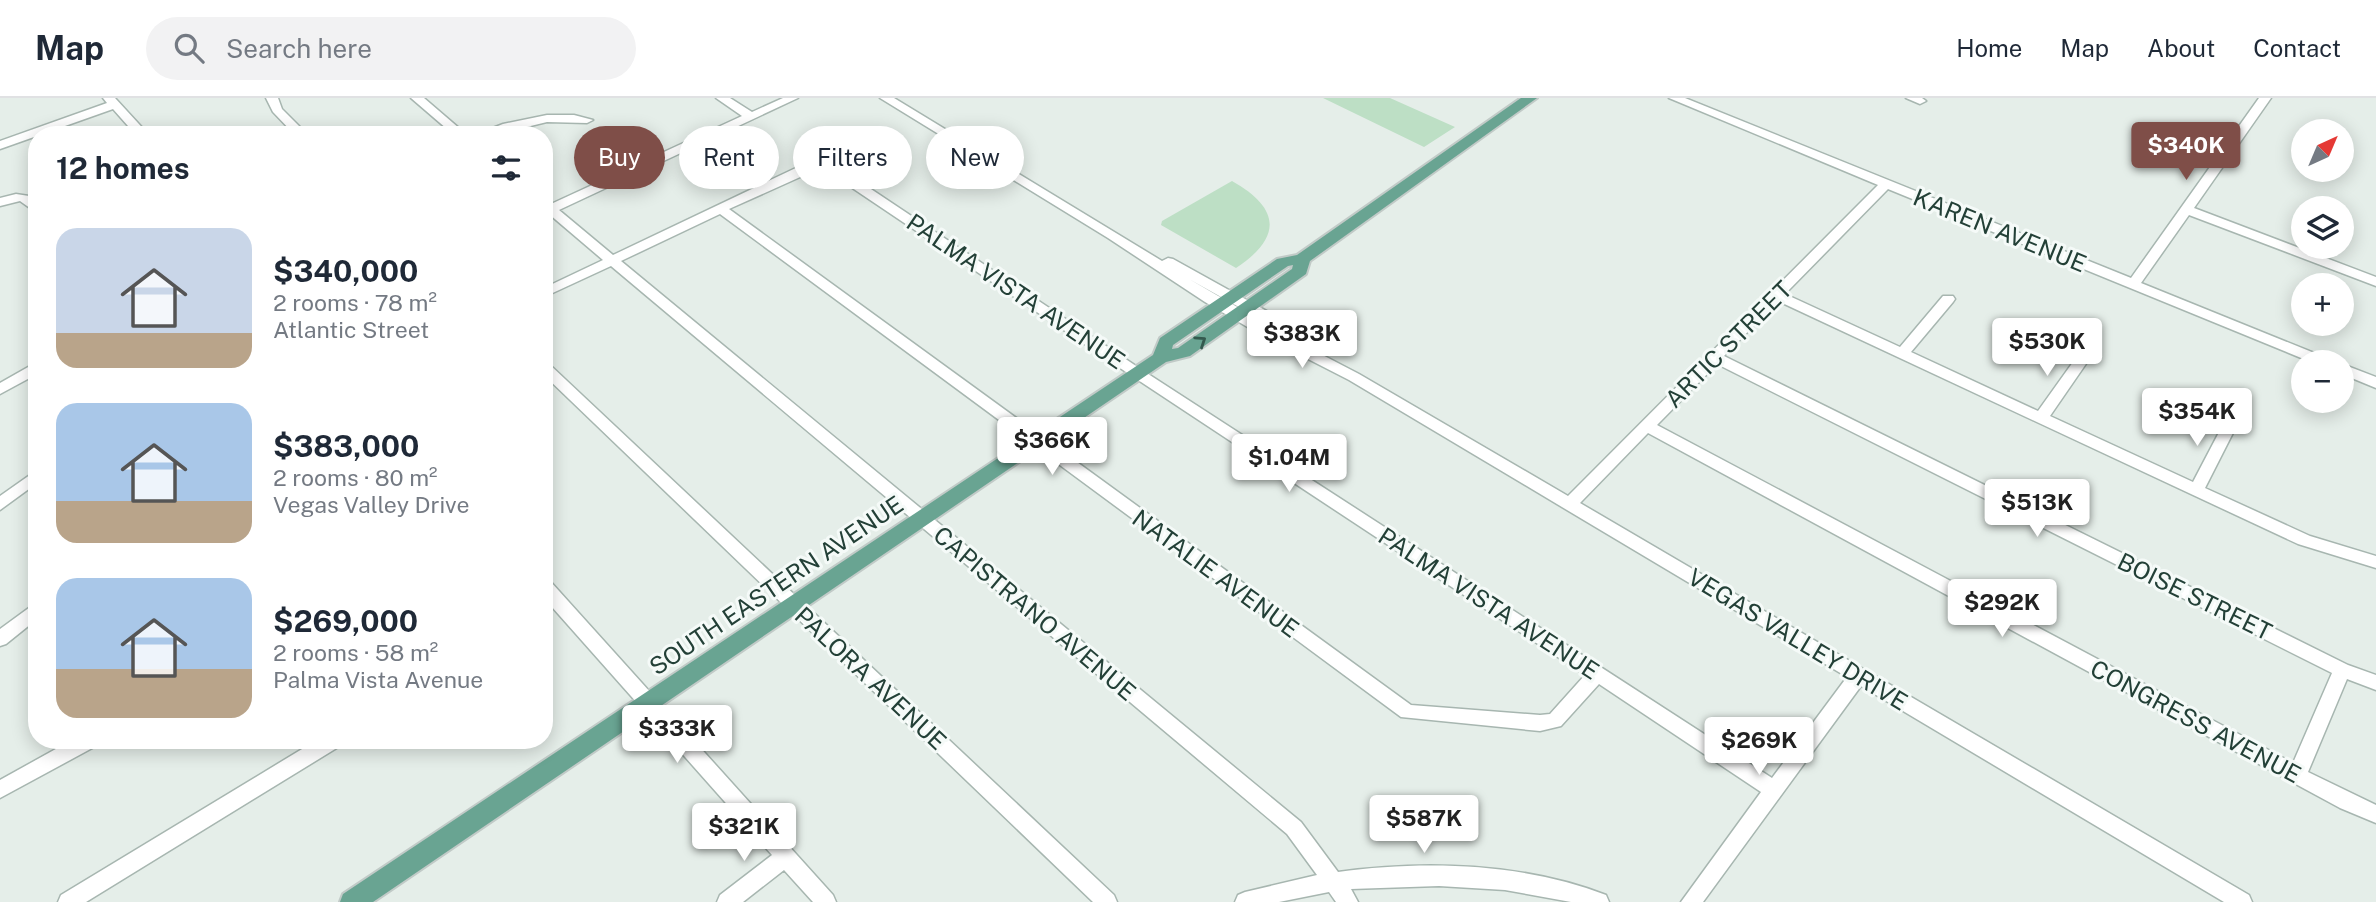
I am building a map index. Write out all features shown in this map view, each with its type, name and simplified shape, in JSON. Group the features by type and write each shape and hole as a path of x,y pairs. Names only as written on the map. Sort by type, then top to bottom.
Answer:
{"main road":[{"name":"SOUTH EASTERN AVENUE","path":"1160,358 1166,342 1283,262 1302,259 1530,98"},
{"name":"SOUTH EASTERN AVENUE","path":"352,902 1137,373 1160,358 1184,352 1300,271 1302,259"}],"street":[{"path":"272,98 277,110 293,126"},
{"path":"417,98 450,126"},
{"path":"722,98 751,117"},
{"path":"553,205 792,98"},
{"name":"VEGAS VALLEY DRIVE","path":"886,98 2242,902"},
{"name":"KAREN AVENUE","path":"1675,98 2294,350"},
{"path":"2133,285 2265,98"},
{"path":"48,126 112,101 135,126"},
{"path":"513,126 538,119 573,117 587,120"},
{"path":"0,145 28,134"},
{"name":"PALMA VISTA AVENUE","path":"721,209 804,169 818,165 831,168 1137,373 1773,790"},
{"name":"ARTIC STREET","path":"1569,504 1886,184"},
{"path":"0,202 22,196 28,198"},
{"path":"553,289 721,209"},
{"name":"NATALIE AVENUE","path":"721,209 1035,442 1407,712 1540,723 1555,721 1597,674"},
{"path":"2187,210 2376,282"},
{"name":"CAPISTRANO AVENUE","path":"553,214 1294,828 1349,902"},
{"path":"1776,295 2304,540 2373,561 2376,544"},
{"path":"1902,354 1948,299"},
{"name":"BOISE STREET","path":"1715,357 2342,670 2376,683"},
{"path":"2041,418 2083,358"},
{"path":"0,389 28,372"},
{"path":"2354,374 2376,383"},
{"name":"PALORA AVENUE","path":"553,376 1107,902"},
{"path":"2196,490 2231,423"},
{"name":"CONGRESS AVENUE","path":"1647,426 2347,802 2376,814"},
{"path":"0,504 28,482"},
{"path":"553,608 648,702 826,902"},
{"path":"0,639 28,616"},
{"path":"2297,775 2342,670"},
{"path":"1691,902 1858,675"},
{"path":"0,790 73,749"},
{"path":"68,902 318,749"},
{"path":"727,902 785,857"},
{"path":"1245,902 1289,888 1334,882 1380,876 1452,875 1560,888 1599,902"}],"green space":[{"path":"1323,98 1390,98 1455,127 1424,147"},
{"path":"1232,181 1259,202 1267,212 1270,223 1262,245 1236,268 1161,225 1162,221"}]}
